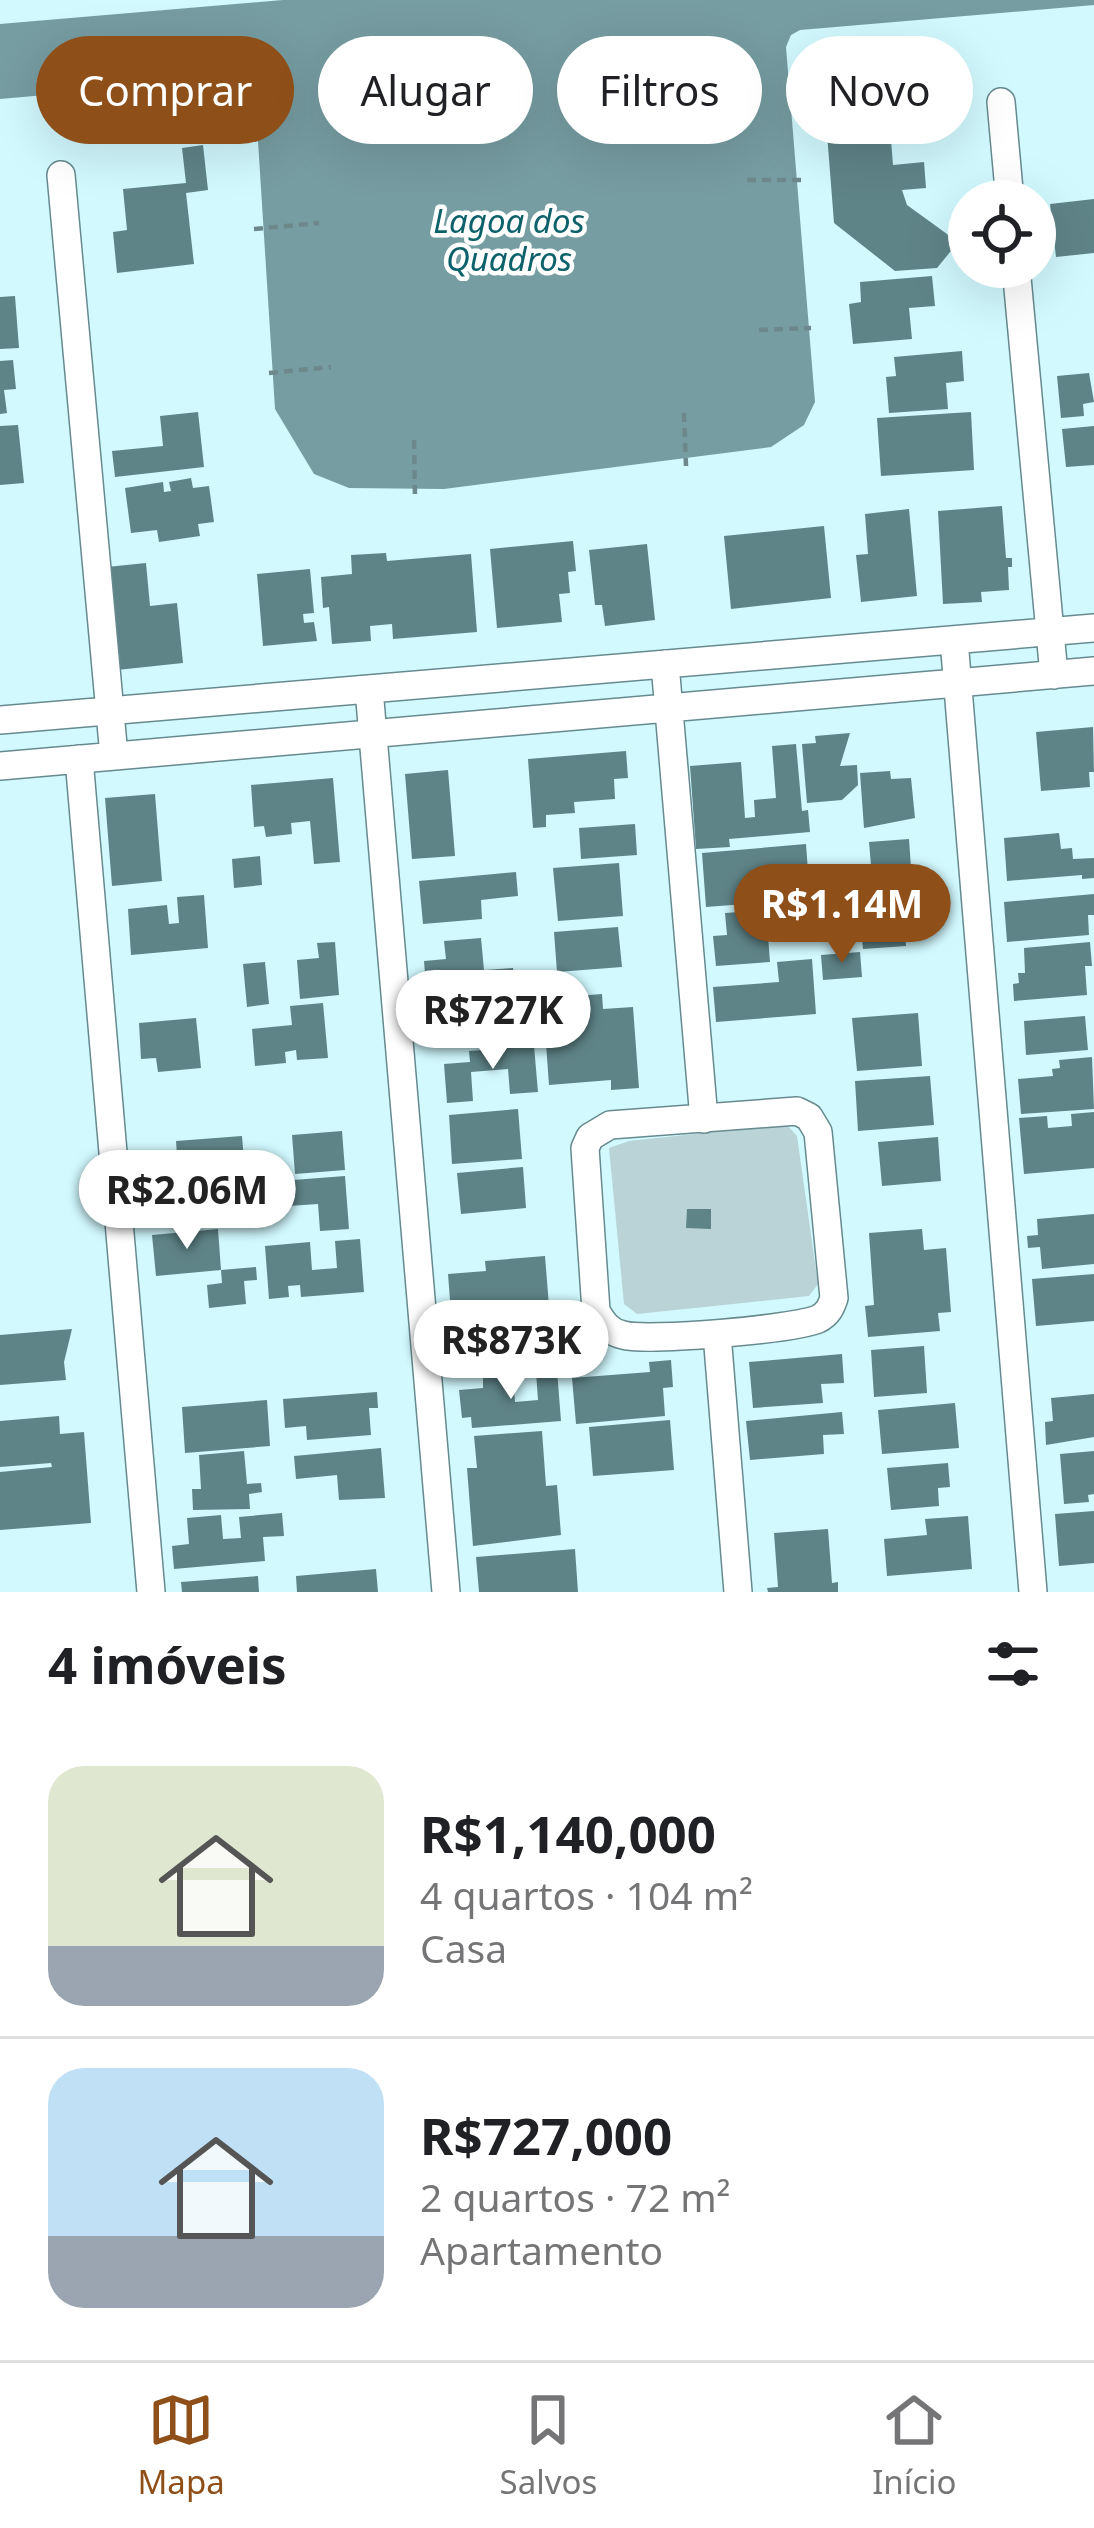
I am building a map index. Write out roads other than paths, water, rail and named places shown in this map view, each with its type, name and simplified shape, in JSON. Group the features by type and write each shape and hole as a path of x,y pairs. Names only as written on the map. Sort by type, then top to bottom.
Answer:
{"street":[{"path":"1001,102 1008,180"},
{"path":"61,175 114,756"},
{"path":"1018,288 1054,674"},
{"path":"0,720 1094,628"},
{"path":"954,640 1033,1592"},
{"path":"665,664 704,1118"},
{"path":"0,766 1094,671"},
{"path":"369,689 446,1592"},
{"path":"79,759 152,1592"},
{"path":"797,1111 818,1132 834,1298 831,1309 817,1320 717,1334 640,1339 604,1325 596,1312 585,1148 590,1137 610,1126 797,1111"},
{"path":"717,1334 738,1592"}],"water":[{"name":"Lagoa dos Quadros","path":"283,0 1094,0 1094,5 800,30 786,36 786,144 794,144 815,402 804,425 771,447 444,489 349,488 314,474 275,409 258,144 294,144 294,36 36,36 36,96 0,99 0,24"}]}
